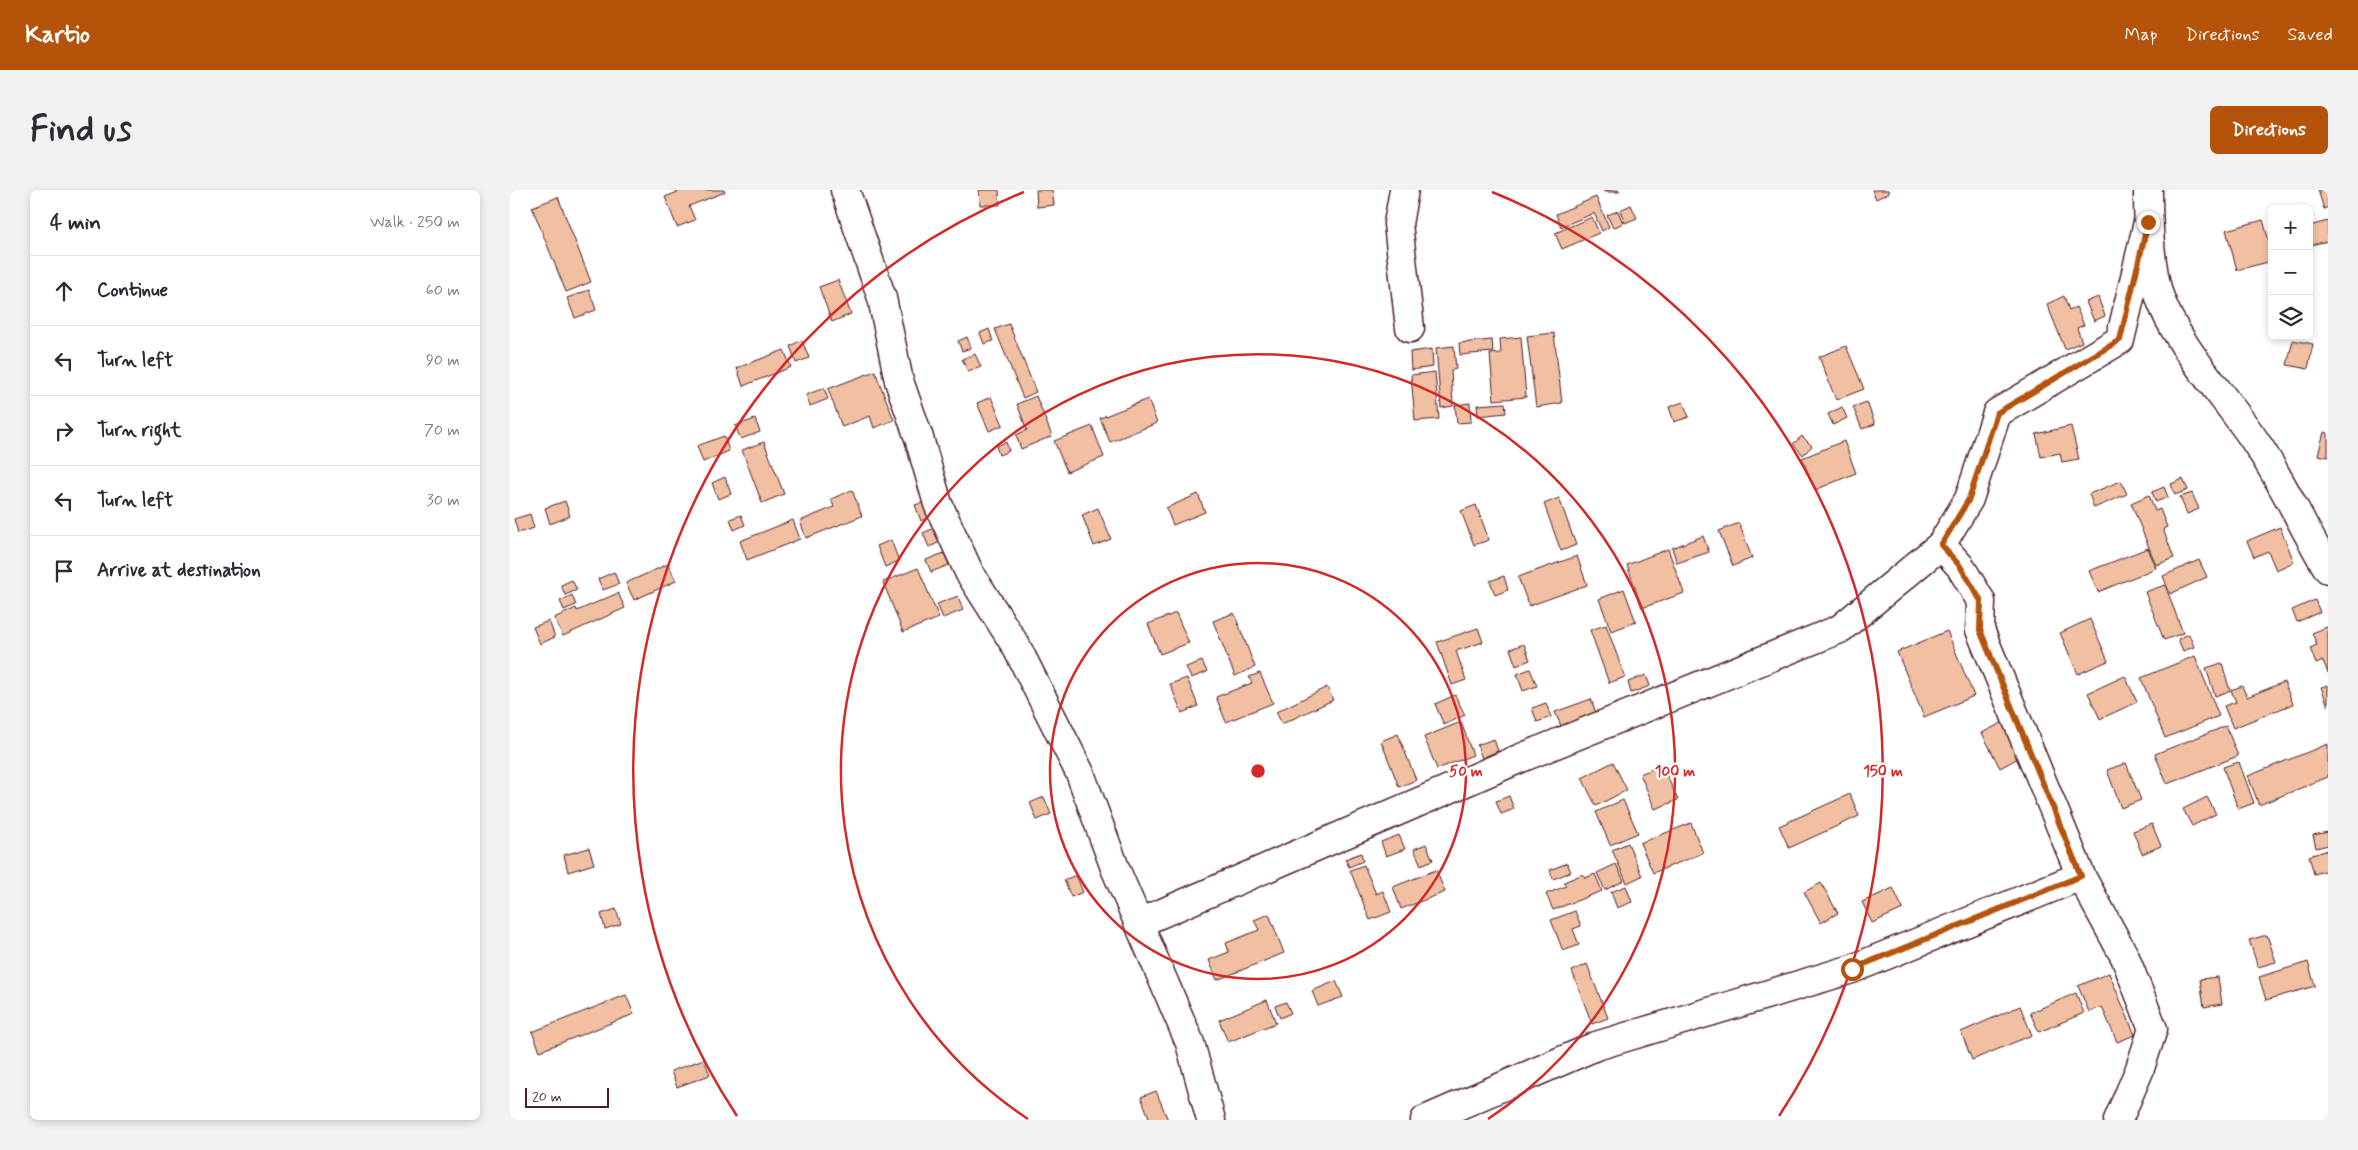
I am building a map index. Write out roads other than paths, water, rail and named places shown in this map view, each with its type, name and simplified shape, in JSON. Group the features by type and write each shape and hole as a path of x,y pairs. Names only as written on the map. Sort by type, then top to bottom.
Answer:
{"street":[{"path":"845,190 882,298 899,381 919,438 938,504 969,572 1016,646 1080,773 1115,868 1190,1042 1212,1120"},
{"path":"1404,190 1398,224 1410,328"},
{"path":"2148,190 2148,222 2158,291 2172,322 2257,444 2296,508 2328,569"},
{"path":"1139,923 1521,758 1840,628 1941,545 1969,499 1997,413 2120,340 2148,222"},
{"path":"1941,545 1960,566 1981,601 1980,630 2081,876 2125,957 2153,1029 2139,1070 2118,1120"},
{"path":"1425,1120 1596,1046 1852,969 2081,876"}]}
